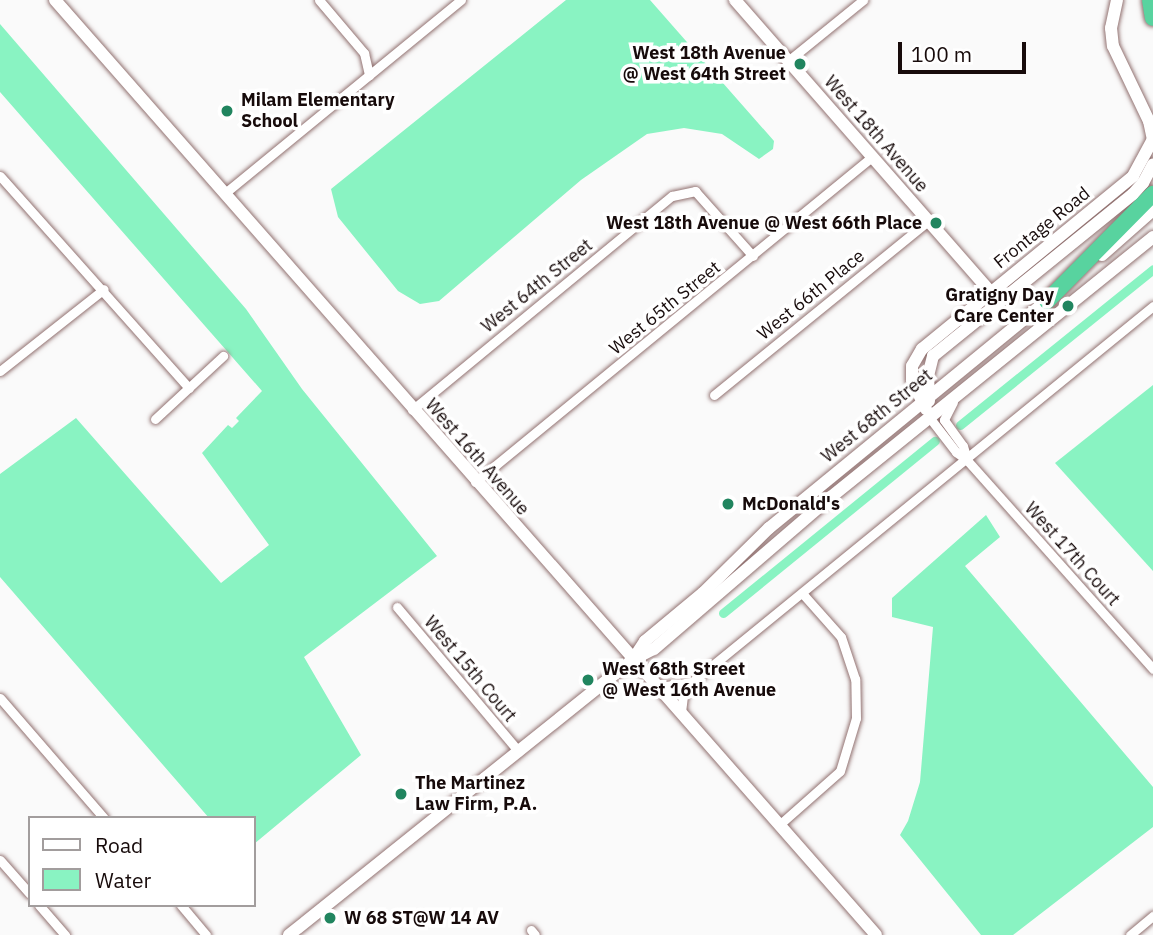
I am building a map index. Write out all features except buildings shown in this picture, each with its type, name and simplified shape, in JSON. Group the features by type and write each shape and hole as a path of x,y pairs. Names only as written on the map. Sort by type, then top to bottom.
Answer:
{"highway":[{"path":"1150,0 1153,18"},
{"path":"1047,301 1153,194"}],"main road":[{"name":"West 16th Avenue","path":"55,0 475,482 660,687 876,935"},
{"name":"West 18th Avenue","path":"734,0 991,292"},
{"path":"1116,0 1111,28 1113,46 1149,121 1153,139"},
{"name":"Frontage Road","path":"925,399 912,380 912,366 930,341 1133,176 1153,139"},
{"name":"Frontage Road","path":"929,363 985,313 1132,194 1143,183 1153,164"},
{"name":"West 68th Street","path":"634,659 645,640 703,593 769,528 1047,301 1153,210"},
{"name":"West 68th Street","path":"289,935 634,659 654,649 929,416 1153,237"},
{"path":"985,313 991,292"},
{"path":"929,363 939,375 954,376"},
{"path":"929,363 925,399 929,416"}],"street":[{"path":"319,0 363,52 369,75"},
{"path":"225,193 461,0"},
{"path":"788,61 863,0"},
{"name":"West 65th Street","path":"475,482 873,156"},
{"path":"0,176 104,289 189,388"},
{"name":"West 64th Street","path":"412,410 672,196 695,191 753,256"},
{"name":"West 66th Place","path":"714,395 929,220"},
{"path":"0,371 104,289"},
{"path":"681,712 683,696 692,682 1153,306"},
{"path":"155,419 223,356"},
{"name":"West 17th Court","path":"958,394 944,419 963,446 967,460"},
{"name":"West 17th Court","path":"929,416 956,452 967,460 1153,669"},
{"path":"779,825 840,771 856,718 855,680 842,637 802,593"},
{"name":"West 15th Court","path":"397,607 519,752"},
{"path":"660,687 692,682"},
{"path":"0,698 102,816"},
{"path":"0,860 28,892"},
{"path":"41,907 65,935"},
{"path":"183,907 206,935"},
{"path":"1130,935 1153,916"}],"water":[{"path":"566,0 650,0 774,141 773,149 759,159 722,134 684,128 647,134 581,180 439,301 420,304 398,291 338,217 331,189"},
{"path":"0,24 246,309 302,389 437,556 304,657 361,755 256,842 256,816 207,816 0,577 0,474 76,418 221,583 269,545 202,453 228,425 232,428 239,421 236,418 262,391 0,92"},
{"path":"1153,385 1153,571 1055,463"},
{"path":"986,515 1000,537 965,566 1153,787 1153,827 1013,935 981,935 900,835 908,821 920,782 933,627 892,617 892,598"}],"waterway":[{"path":"960,425 1153,269"},
{"path":"723,613 935,441"}],"place":[{"name":"West 18th Avenue @ West 64th Street","path":"800,64"},
{"name":"Milam Elementary School","path":"227,111"},
{"name":"West 18th Avenue @ West 66th Place","path":"936,223"},
{"name":"Gratigny Day Care Center","path":"1068,306"},
{"name":"McDonald's","path":"728,504"},
{"name":"West 68th Street @ West 16th Avenue","path":"588,680"},
{"name":"The Martinez Law Firm, P.A.","path":"401,794"},
{"name":"W 68 ST@W 14 AV","path":"330,918"}]}
